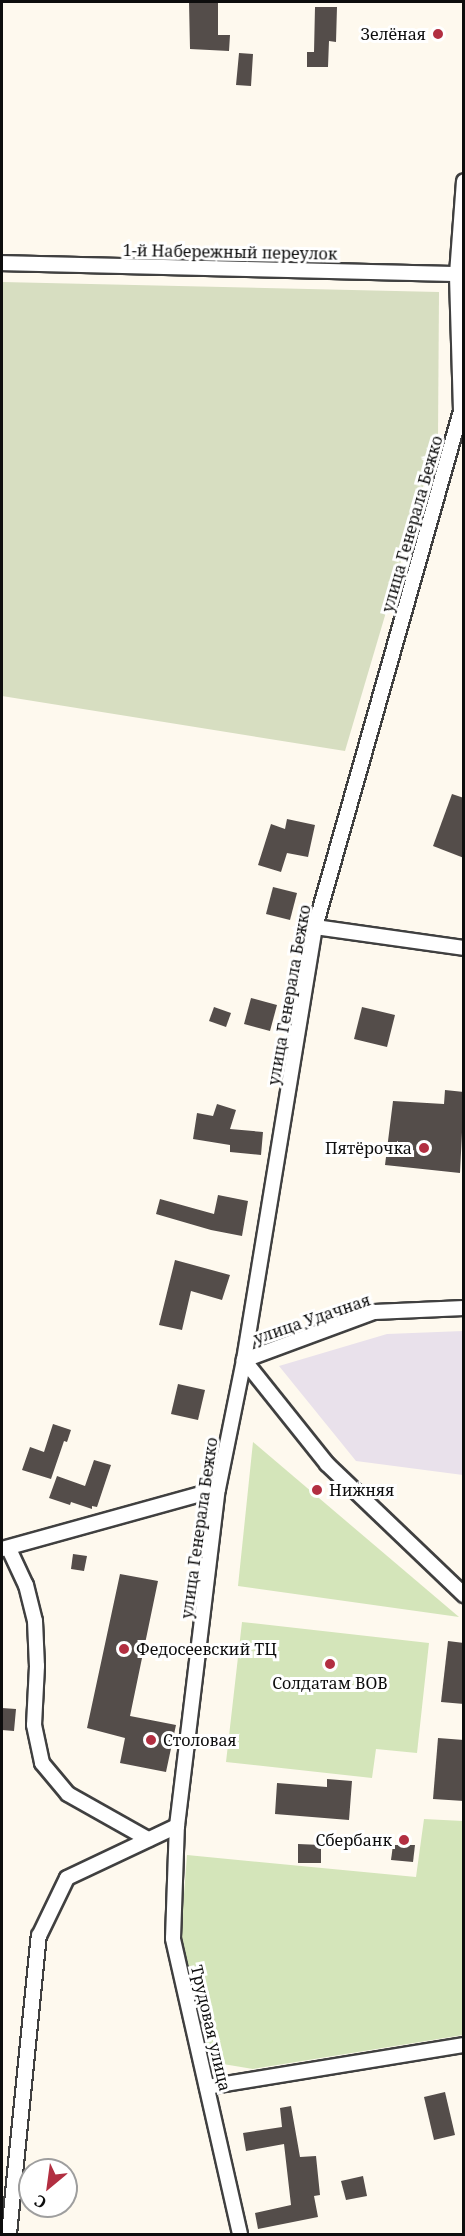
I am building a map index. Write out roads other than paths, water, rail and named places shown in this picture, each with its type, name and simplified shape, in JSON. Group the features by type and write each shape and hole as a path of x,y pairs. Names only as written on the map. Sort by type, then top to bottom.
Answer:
{"street":[{"name":"улица Генерала Бежко","path":"177,1826 219,1489 244,1360 315,927 462,411 457,273 464,181"},
{"name":"1-й Набережный переулок","path":"2,263 457,273"},
{"path":"315,927 464,948"},
{"name":"улица Удачная","path":"244,1360 374,1312 464,1308"},
{"path":"244,1360 327,1464 464,1595"},
{"path":"148,1839 68,1794 42,1763 34,1725 37,1666 35,1620 26,1585 5,1549 219,1489"},
{"path":"9,2235 39,1936 67,1878 177,1826"},
{"name":"Трудовая улица","path":"177,1826 173,1938 240,2235"},
{"path":"207,2086 464,2045"}],"place":[{"name":"Зелёная","path":"438,34"},
{"name":"Пятёрочка","path":"424,1148"},
{"name":"Нижняя","path":"317,1490"},
{"name":"Федосеевский ТЦ","path":"124,1649"},
{"name":"Солдатам ВОВ","path":"330,1664"},
{"name":"Столовая","path":"151,1740"},
{"name":"Сбербанк","path":"404,1840"}]}
